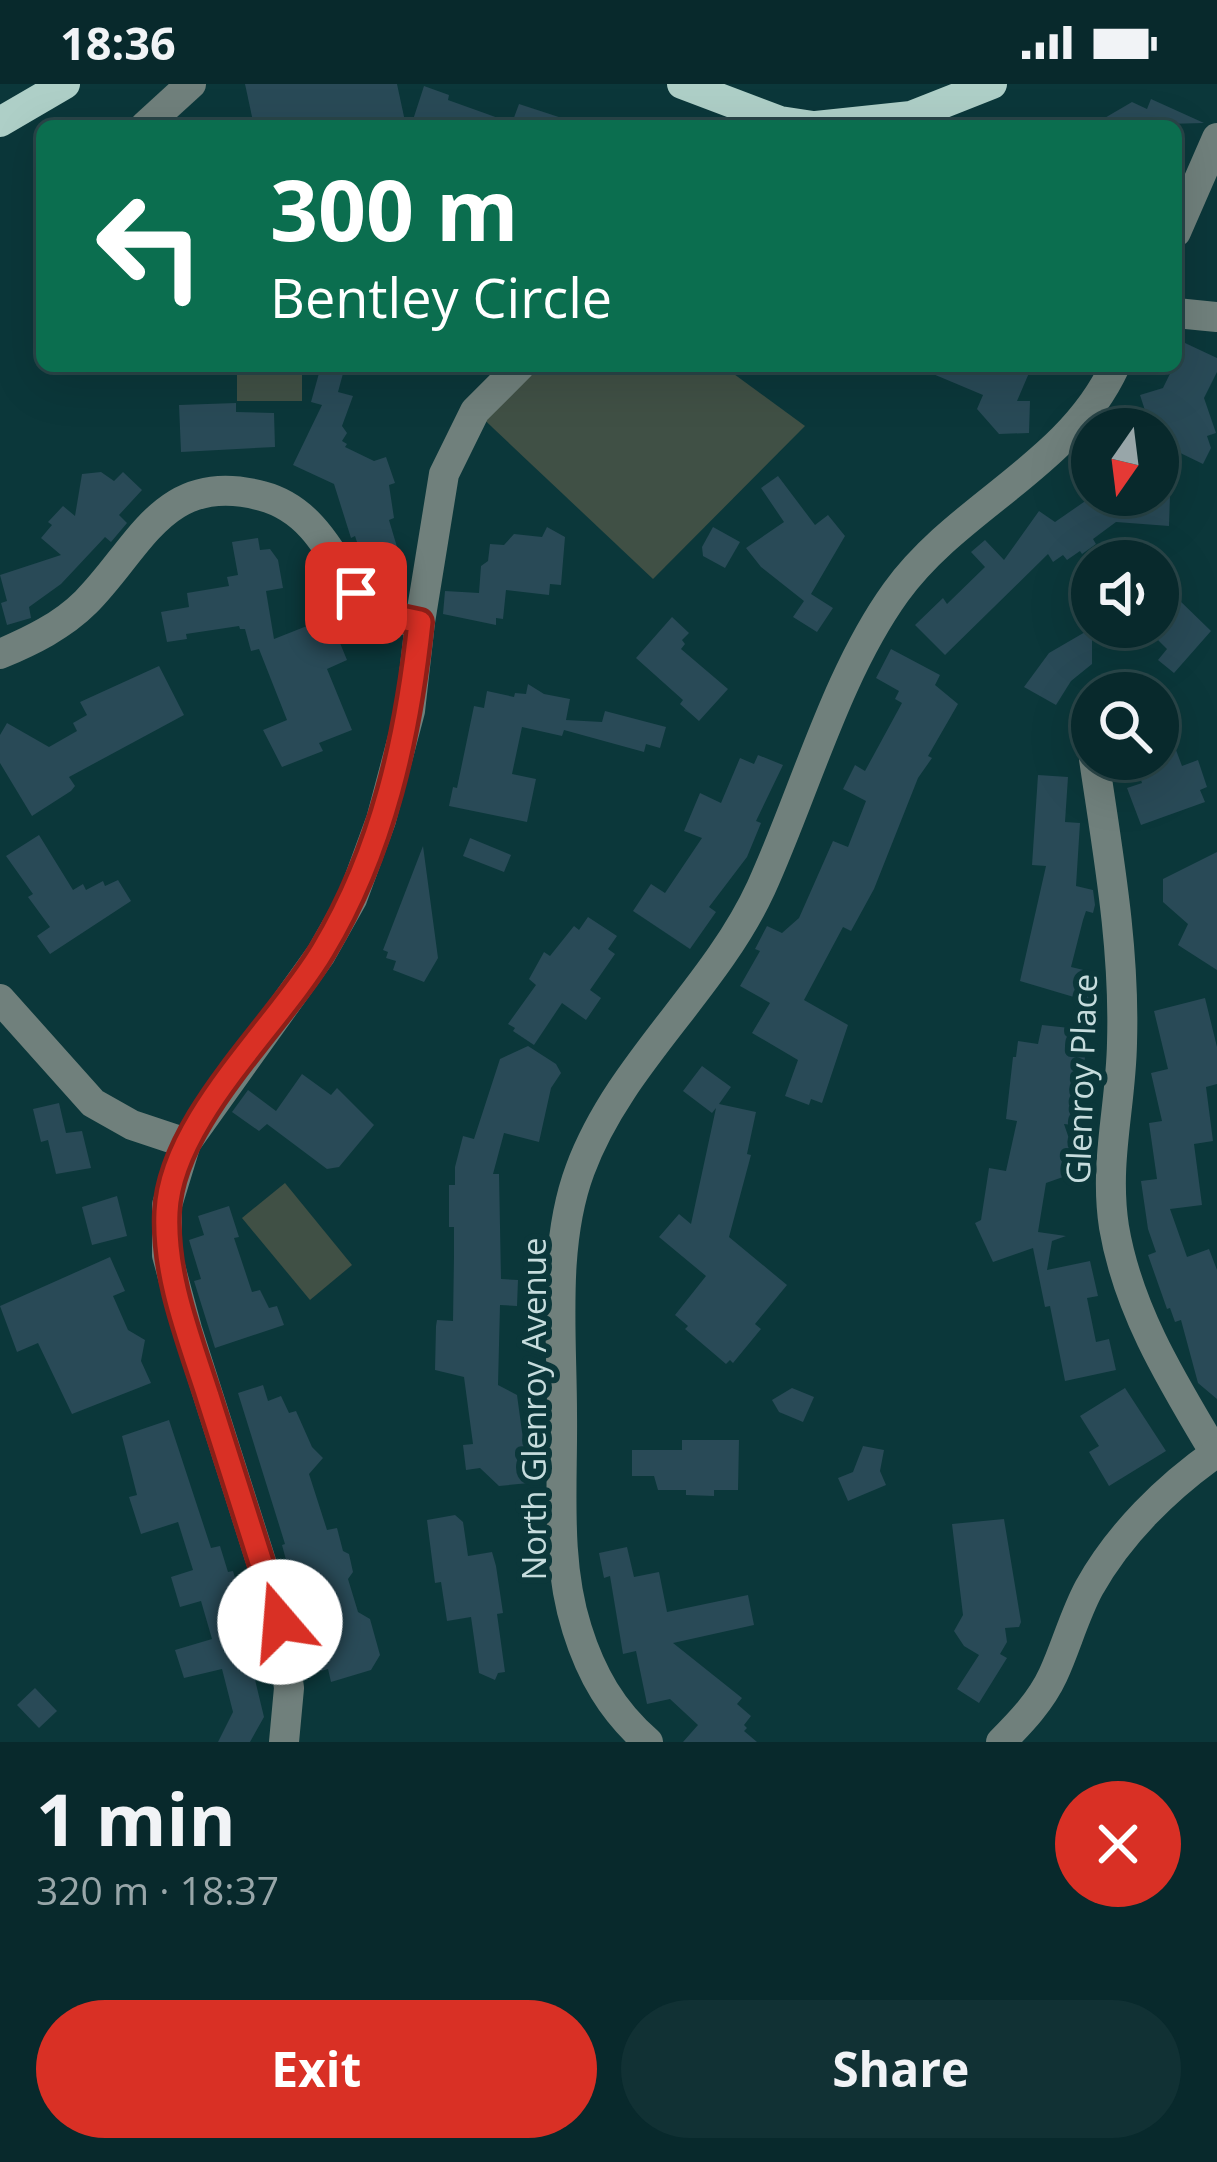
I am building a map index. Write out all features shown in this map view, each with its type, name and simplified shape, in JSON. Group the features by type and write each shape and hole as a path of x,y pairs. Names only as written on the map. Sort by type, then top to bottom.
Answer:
{"main road":[{"path":"0,122 38,115 65,84"},
{"path":"682,84 768,120"},
{"path":"872,120 911,116 992,84"}],"street":[{"path":"152,120 191,84"},
{"path":"1182,218 1217,138"},
{"path":"1182,314 1217,316"},
{"path":"284,1742 289,1688 280,1622 167,1255 167,1205 186,1142 321,954 352,899 381,820 410,711 444,474 475,411 514,372"},
{"name":"North Glenroy Avenue","path":"648,1742 597,1683 576,1627 563,1569 562,1295 565,1235 579,1171 613,1102 727,947 759,893 864,640 919,564 1076,429 1111,372"},
{"path":"0,655 42,636 86,602 146,526 187,499 219,492 261,495 295,510 321,535 373,612 420,622"},
{"name":"Glenroy Place","path":"1097,780 1121,945 1123,1047 1109,1149 1114,1227 1136,1309 1165,1369 1216,1452"},
{"path":"0,999 93,1103 132,1124 186,1142"},
{"path":"1001,1742 1051,1680 1089,1588 1123,1540 1165,1493 1216,1452"}],"green space":[{"path":"237,372 302,372 302,401 237,401"},
{"path":"514,372 731,372 805,426 653,579 475,411"},
{"path":"285,1183 352,1265 310,1300 242,1218"}],"building":[{"path":"245,84 397,84 405,120 253,120"},
{"path":"424,86 504,120 413,120"},
{"path":"1151,99 1204,123 1101,120 1132,102 1147,109"},
{"path":"519,104 568,120 513,120"},
{"path":"1185,343 1217,358 1217,372 1204,398 1216,433 1207,436 1211,448 1203,464 1179,452 1179,408 1144,408 1140,395 1163,388 1171,372 1182,372"},
{"path":"319,372 343,372 338,392 353,396 342,441 374,461 386,457 395,483 389,485 394,518 389,520 397,547 388,550 391,558 365,566 334,484 293,465 322,405 311,402"},
{"path":"928,372 1029,372 1017,401 1030,401 1029,433 999,434 977,409 983,395"},
{"path":"236,403 236,412 274,413 275,447 181,452 179,405"},
{"path":"101,472 114,481 123,472 142,490 119,515 127,523 111,542 105,537 61,584 29,607 31,618 7,625 0,575 61,555 41,538 52,525 48,522 63,506 75,516 82,474"},
{"path":"778,476 815,525 828,515 845,536 811,594 833,608 817,632 793,617 804,601 761,567 746,548 784,522 761,488"},
{"path":"1039,511 1055,522 1071,511 1071,516 1169,516 1169,526 1116,522 1094,540 1071,540 1067,560 1063,555 1053,562 1048,554 945,655 915,625 943,598 947,604 985,567 971,552 985,540 1004,560"},
{"path":"547,527 565,537 561,585 550,584 549,595 506,590 503,619 496,618 496,625 443,614 445,591 479,593 481,566 488,561 490,544 504,545 514,534 542,537"},
{"path":"713,527 740,542 725,568 703,556 702,547"},
{"path":"258,538 260,550 270,549 278,560 283,588 266,591 274,639 317,622 323,636 335,631 347,660 327,669 352,730 319,743 323,751 282,767 263,730 287,720 259,649 251,651 245,629 186,634 187,639 167,642 161,612 189,607 187,593 229,586 227,577 238,575 232,542"},
{"path":"1179,600 1211,631 1175,672 1158,660 1167,649 1179,648"},
{"path":"672,617 689,633 681,649 728,689 699,721 636,658"},
{"path":"1071,640 1071,648 1092,648 1092,664 1082,672 1071,672 1071,681 1056,705 1024,687 1049,653"},
{"path":"891,649 940,675 935,685 958,704 918,778 874,889 851,931 843,927 804,1000 848,1025 822,1103 811,1099 809,1105 785,1096 798,1060 752,1033 770,1003 740,986 760,951 755,949 767,926 782,933 799,918 833,841 848,847 866,801 843,789 855,765 865,771 902,703 895,699 899,691 876,678"},
{"path":"159,666 184,715 69,777 75,786 71,791 32,816 0,763 0,735 7,723 49,747 77,731 73,723 87,715 80,702"},
{"path":"528,684 544,694 570,699 566,720 602,722 605,711 666,727 660,748 646,744 644,752 564,730 562,736 522,727 512,774 536,779 527,822 449,806 474,706 484,708 487,691 514,697 515,693 526,694"},
{"path":"758,755 783,765 756,821 761,823 747,857 709,907 716,912 690,949 633,911 651,884 665,893 702,838 684,831 700,793 721,803 740,758 754,764"},
{"path":"1179,758 1182,766 1198,760 1207,787 1200,790 1205,802 1141,825 1127,788 1179,780"},
{"path":"1038,775 1068,777 1065,822 1080,823 1076,886 1093,890 1095,905 1093,913 1086,911 1071,967 1092,972 1089,981 1099,983 1094,1003 1020,981 1046,866 1032,865"},
{"path":"39,835 73,890 83,884 86,890 118,880 131,901 50,954 37,936 50,927 6,856"},
{"path":"470,838 511,855 504,872 463,856"},
{"path":"423,846 438,958 424,982 393,970 396,961 386,958 388,952 383,950"},
{"path":"1217,852 1217,970 1178,945 1188,924 1163,902 1163,879"},
{"path":"588,917 617,936 608,949 615,954 590,990 601,998 586,1020 562,1003 534,1045 508,1024 536,985 529,979 544,952 550,956 574,926 579,930"},
{"path":"1205,998 1217,1047 1217,1084 1206,1087 1213,1141 1194,1144 1202,1205 1170,1209 1187,1257 1209,1249 1217,1270 1217,1399 1198,1383 1181,1320 1175,1322 1167,1309 1148,1255 1156,1252 1141,1181 1157,1179 1149,1123 1162,1121 1151,1073 1168,1069 1154,1011"},
{"path":"1042,1025 1088,1030 1082,1126 1064,1124 1080,1171 1046,1183 1038,1232 1066,1236 1052,1241 1047,1270 1090,1261 1098,1296 1087,1298 1096,1342 1109,1339 1116,1370 1065,1381 1033,1248 993,1262 975,1223 981,1220 989,1168 1006,1171 1017,1121 1006,1119 1018,1041 1038,1044"},
{"path":"528,1046 556,1064 561,1073 551,1088 539,1142 504,1133 493,1174 499,1174 501,1279 518,1280 517,1306 500,1305 498,1385 517,1395 529,1483 499,1486 480,1468 466,1470 463,1445 473,1444 464,1377 435,1370 436,1326 437,1320 453,1321 454,1227 449,1227 449,1185 455,1185 463,1136 474,1139 500,1059"},
{"path":"702,1066 731,1087 719,1104 756,1112 747,1154 751,1155 729,1237 787,1285 755,1324 761,1329 733,1363 726,1364 675,1315 706,1276 659,1237 679,1214 691,1224 716,1108 712,1113 683,1091"},
{"path":"302,1074 331,1095 337,1088 374,1125 339,1167 327,1169 267,1124 259,1131 232,1112 248,1090 276,1111"},
{"path":"59,1103 66,1133 82,1131 91,1168 56,1174 48,1140 41,1142 33,1109"},
{"path":"117,1196 127,1236 92,1245 82,1207"},
{"path":"229,1206 252,1292 260,1290 269,1308 277,1306 284,1325 215,1348 194,1281 201,1279 189,1240 204,1235 198,1216"},
{"path":"110,1257 125,1291 113,1296 128,1330 145,1340 141,1361 151,1383 72,1414 38,1343 17,1352 0,1306"},
{"path":"263,1385 268,1401 281,1396 289,1413 296,1411 312,1447 323,1458 309,1474 327,1530 337,1528 343,1551 349,1554 353,1572 348,1579 358,1612 370,1619 380,1655 371,1670 331,1682 328,1669 321,1671 318,1659 313,1660 285,1544 238,1393"},
{"path":"792,1388 814,1397 803,1422 779,1412 772,1400"},
{"path":"1125,1388 1166,1451 1109,1486 1089,1452 1099,1446 1080,1416"},
{"path":"169,1420 211,1548 220,1546 228,1572 233,1571 258,1657 250,1659 264,1717 250,1742 218,1742 233,1712 222,1669 184,1678 175,1650 212,1639 201,1601 180,1607 171,1577 193,1570 178,1522 141,1534 129,1497 137,1495 122,1436"},
{"path":"682,1440 739,1440 738,1490 714,1490 714,1496 686,1495 686,1490 658,1490 654,1476 632,1476 632,1450 682,1450"},
{"path":"863,1446 884,1450 880,1471 886,1485 848,1501 838,1478 853,1472"},
{"path":"455,1515 463,1522 468,1556 492,1552 496,1566 505,1672 495,1680 479,1673 471,1617 447,1621 441,1582 435,1583 427,1520"},
{"path":"1004,1519 1021,1622 1019,1627 1005,1628 1007,1642 1000,1654 1007,1658 979,1703 957,1689 979,1655 964,1646 954,1631 963,1615 952,1524"},
{"path":"627,1547 634,1577 659,1572 667,1612 748,1595 754,1625 673,1643 742,1698 737,1704 751,1716 744,1731 757,1742 683,1742 698,1725 670,1699 647,1704 636,1651 623,1654 610,1576 604,1578 599,1553"},
{"path":"35,1688 57,1711 39,1728 17,1705"}],"route":[{"path":"280,1622 187,1329 167,1255 167,1205 186,1142 321,954 352,899 381,820 410,711 420,622 373,612 356,593"}]}
